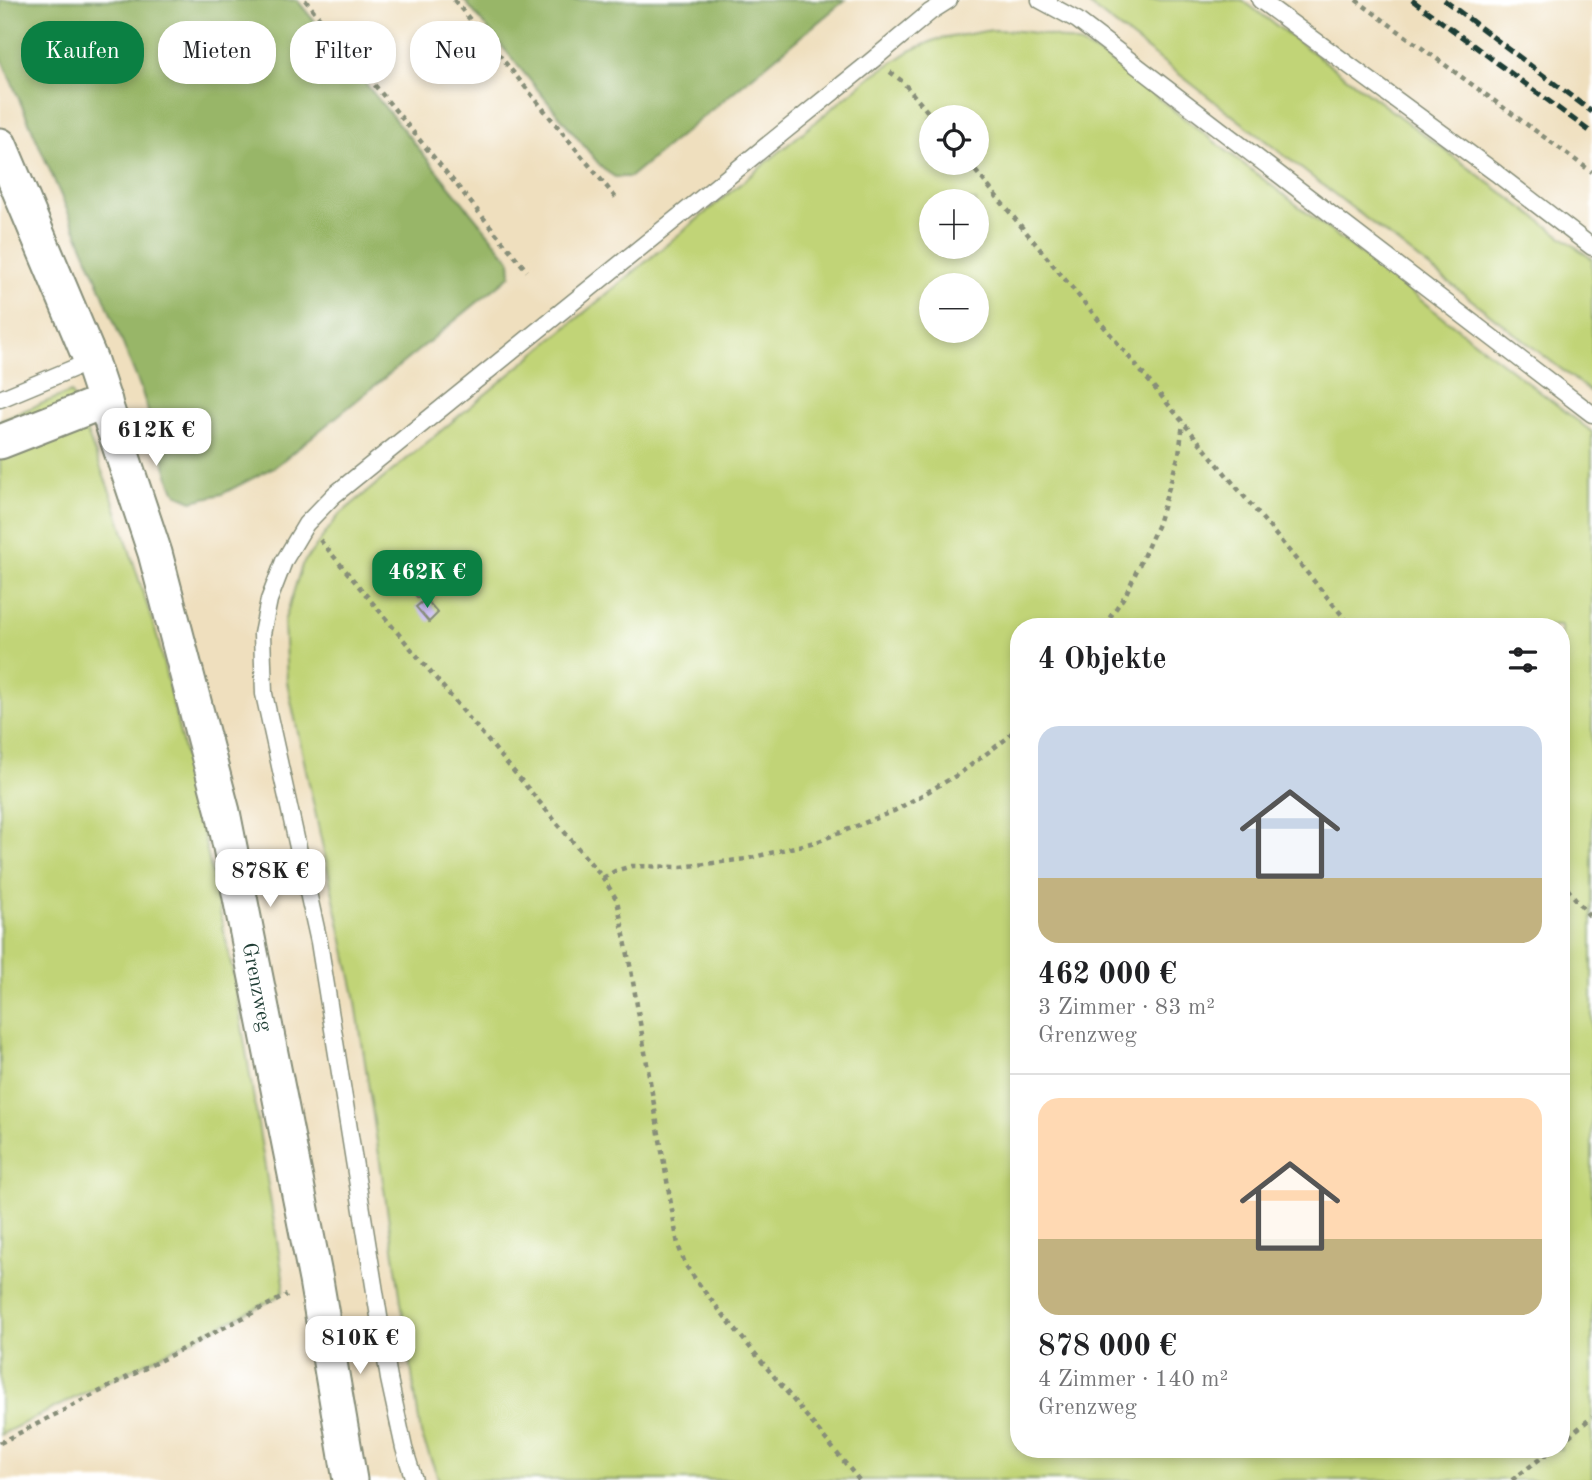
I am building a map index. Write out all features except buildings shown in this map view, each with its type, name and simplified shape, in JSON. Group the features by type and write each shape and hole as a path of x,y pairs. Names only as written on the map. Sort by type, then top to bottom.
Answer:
{"street":[{"name":"Grenzweg","path":"0,145 98,381 155,553 223,812 316,1280 350,1480"},
{"path":"0,442 98,381"}],"lane":[{"path":"414,1480 389,1379 319,942 264,694 262,634 269,600 284,561 306,524 334,495 930,12 949,0"},
{"path":"1040,0 1077,20 1592,414"},
{"path":"1260,0 1592,247"},
{"path":"0,398 98,381"}],"path":[{"path":"306,0 527,271"},
{"path":"454,0 616,198"},
{"path":"1356,0 1592,173"},
{"path":"869,63 886,69 902,81 922,105"},
{"path":"979,175 1344,618"},
{"path":"1110,618 1126,594 1158,524 1179,454 1183,422"},
{"path":"306,524 603,878 617,900 678,1245 686,1266 859,1480"},
{"path":"603,878 632,866 681,867 746,859 819,841 894,811 959,774 1010,735"},
{"path":"1570,892 1592,919"},
{"path":"0,1443 316,1280"},
{"path":"1570,1435 1592,1417"},
{"path":"1513,1480 1541,1458"}],"green space":[{"path":"0,0 297,0 314,21 290,21 290,84 366,84 510,260 511,275 276,466 222,494 192,501 178,495 171,484 141,389 94,272 0,55"},
{"path":"464,0 845,0 630,177 615,177 603,169 501,45 501,21 481,21"},
{"path":"1083,0 1242,0 1592,259 1592,393"},
{"path":"992,30 1049,35 1089,49 1137,82 1592,432 1592,1480 439,1480 421,1434 355,996 287,682 284,622 302,565 339,515 870,77 910,51 935,40"},
{"path":"71,392 114,502 157,636 234,978 284,1283 283,1292 278,1297 0,1435 0,420"}],"railway":[{"path":"1412,0 1592,133"},
{"path":"1444,0 1592,112"}]}
